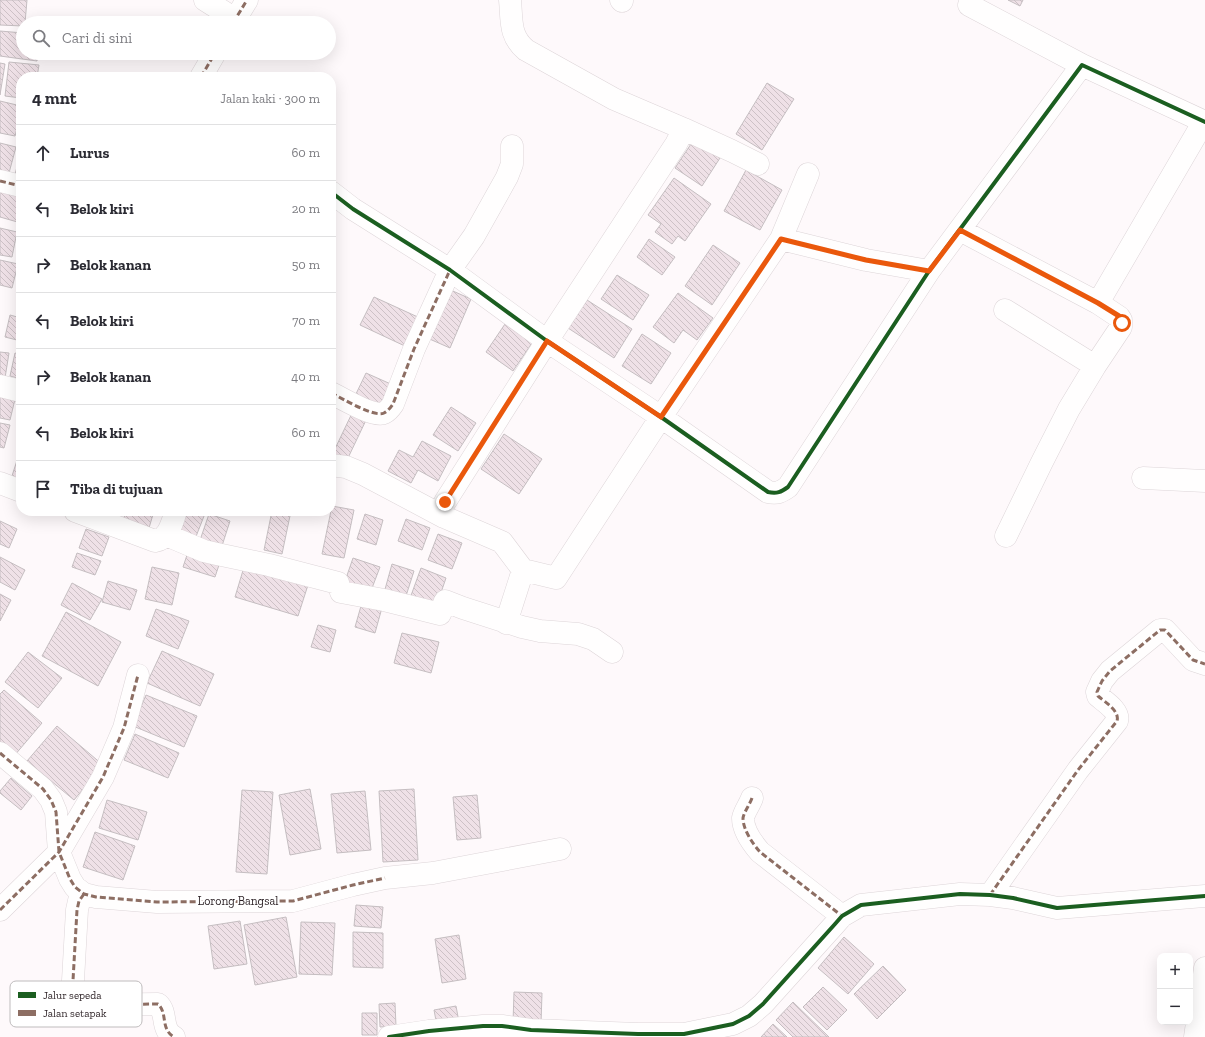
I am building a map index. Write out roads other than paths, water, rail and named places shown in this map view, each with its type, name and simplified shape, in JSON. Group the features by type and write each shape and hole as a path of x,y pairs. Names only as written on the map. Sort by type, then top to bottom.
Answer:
{"street":[{"path":"204,0 227,16"},
{"path":"237,16 247,0"},
{"path":"510,0 511,25 519,44 526,50 614,99 661,118 758,164"},
{"path":"965,2 1082,65 1204,121 1098,303"},
{"path":"204,72 211,60"},
{"path":"336,196 353,209 450,270 547,341 661,417 768,492 775,494 782,492 788,487 929,271 1082,65"},
{"path":"445,502 547,341 676,144 684,129"},
{"path":"336,395 374,414 384,413 390,409 414,349 450,270 474,236 507,178 512,164 512,146"},
{"path":"336,466 346,467 363,474 444,517 502,542 523,570 556,578 661,417 781,239 808,174"},
{"path":"0,181 16,185"},
{"path":"960,230 1098,303 1119,316 1122,323 1121,327 1095,366 1070,409 1006,536"},
{"path":"781,239 866,260 929,271"},
{"path":"1005,310 1095,366"},
{"path":"0,386 16,390"},
{"path":"1143,478 1205,481"},
{"path":"0,483 16,489"},
{"path":"88,516 155,541 161,540 166,535 174,516"},
{"path":"166,535 217,554 269,565 338,583 341,592 384,600 440,614 445,601 506,623 540,631 578,634 593,639 612,652"},
{"path":"506,623 523,570"},
{"path":"990,895 1078,770 1118,722 1116,712 1098,696 1097,692 1102,681 1110,671 1160,630 1165,630 1193,660 1205,664"},
{"path":"0,910 59,852 103,777 124,728 138,675"},
{"path":"0,753 43,789 51,800 56,812 59,852 70,879 75,887 84,894 79,901 77,910 73,981"},
{"path":"752,798 743,817 745,827 753,844 760,852 842,916"},
{"name":"Lorong Bangsal","path":"84,894 96,897 157,902 293,902 353,885 385,878 433,873 560,849"},
{"path":"389,1037 429,1031 483,1026 502,1026 538,1030 684,1035 733,1024 749,1016 763,1004 842,916 861,905 960,894 990,895 1013,898 1057,908 1205,896"},
{"path":"1195,1037 1205,968"},
{"path":"142,1004 158,1004 161,1007 166,1030 174,1037"}]}
